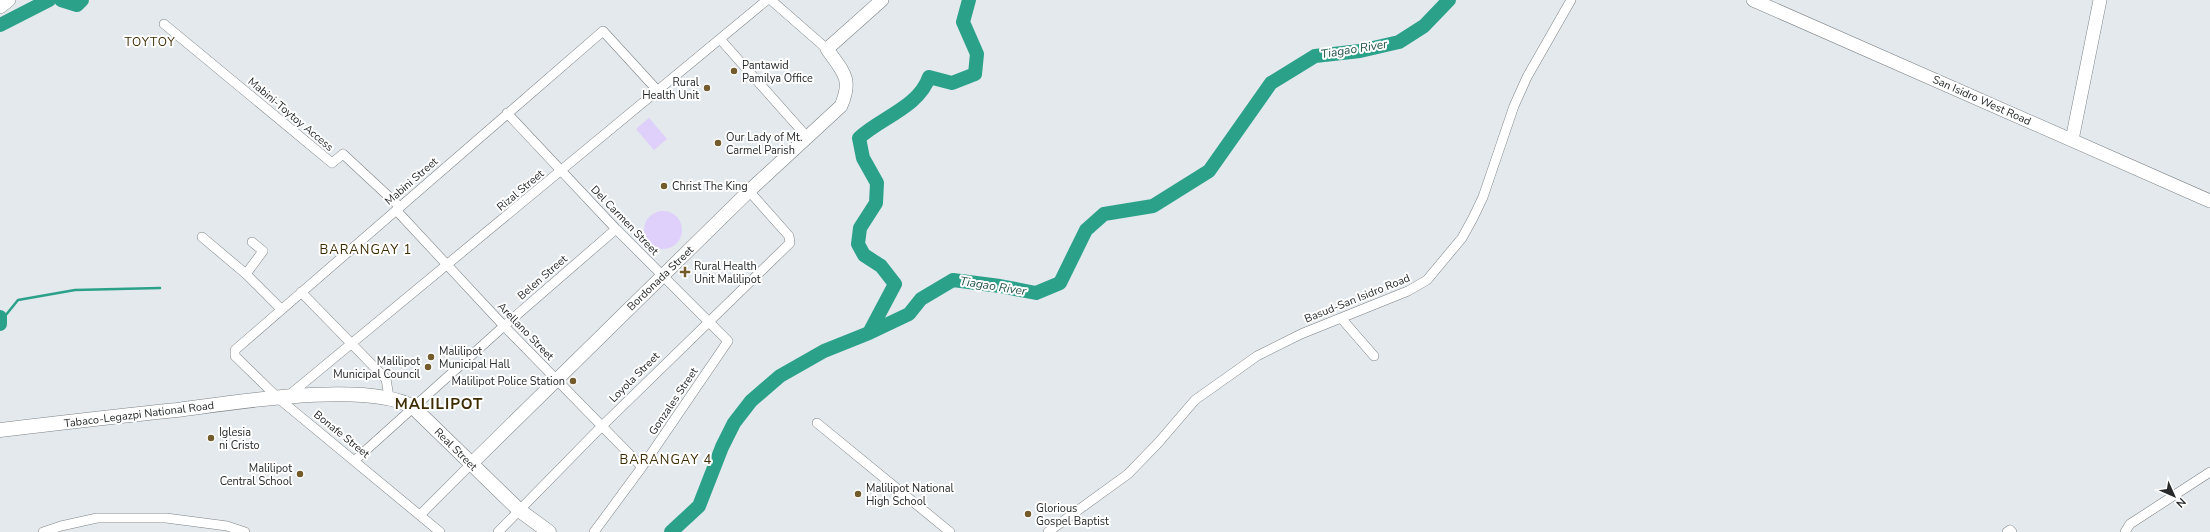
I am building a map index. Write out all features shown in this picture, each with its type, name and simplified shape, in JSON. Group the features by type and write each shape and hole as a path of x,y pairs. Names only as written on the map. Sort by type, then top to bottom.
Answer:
{"main road":[{"name":"Real Street","path":"283,397 344,395 389,397 404,402 413,407 519,510 549,532"},
{"name":"Tabaco-Legazpi National Road","path":"0,430 283,397"}],"street":[{"path":"0,7 9,0"},
{"name":"Rizal Street","path":"283,397 352,344 448,266 657,90 767,0"},
{"path":"771,0 827,49 882,0"},
{"name":"Basud-San Isidro Road","path":"1048,532 1128,474 1159,442 1195,400 1273,347 1418,287 1427,280 1462,238 1483,197 1506,128 1527,77 1571,0"},
{"name":"San Isidro West Road","path":"1753,0 2210,202"},
{"path":"2072,140 2100,0"},
{"name":"Mabini-Toytoy Access","path":"164,24 332,163 342,154 398,208"},
{"name":"Mabini Street","path":"235,350 603,31 657,90"},
{"path":"720,39 808,138"},
{"name":"Bordonada Street","path":"471,464 749,191 841,106 847,91 846,79 827,49"},
{"name":"Del Carmen Street","path":"507,113 616,229 728,341"},
{"name":"Loyola Street","path":"498,532 601,427 790,243 789,236 749,191"},
{"name":"Arellano Street","path":"398,208 448,266 504,326 601,427 642,467"},
{"name":"Belen Street","path":"355,460 504,326 616,229"},
{"path":"202,237 246,274 281,309"},
{"path":"246,274 263,251 252,242"},
{"path":"301,292 386,379 389,397"},
{"path":"1341,318 1374,356"},
{"name":"Gonzales Street","path":"594,532 642,467 728,341"},
{"name":"Bonafe Street","path":"235,350 236,356 440,532"},
{"path":"817,423 950,532"},
{"path":"420,515 471,464"},
{"path":"2124,532 2130,524 2210,472"},
{"path":"43,532 61,526 97,518 166,518 227,526 244,532"},
{"path":"2007,532 2010,530 2012,532"}],"shaded area":[{"path":"649,118 667,139 654,150 636,129"},
{"path":"663,211 673,214 679,220 682,230 679,240 673,246 663,249 653,246 647,240 644,230 647,220 653,214"}],"waterway":[{"path":"0,25 49,0"},
{"path":"61,0 77,5 82,0"},
{"path":"869,333 895,284 881,266 864,255 858,244 860,228 876,203 877,183 863,158 859,138 908,104 917,96 929,77 952,83 975,74 977,54 963,22 969,0"},
{"name":"Tiagao River","path":"671,532 699,506 722,447 734,423 751,401 780,376 824,351 869,333 909,314 921,299 953,280 1000,286 1036,293 1060,283 1086,230 1104,214 1153,206 1209,171 1271,83 1315,56 1360,51 1399,42 1424,26 1449,0"},
{"path":"1,321 18,300 75,290 160,288"},
{"path":"0,317 0,324"}],"place":[{"name":"Pantawid Pamilya Office","path":"734,71"},
{"name":"Rural Health Unit","path":"707,88"},
{"name":"Our Lady of Mt. Carmel Parish","path":"718,143"},
{"name":"Christ The King","path":"664,186"},
{"name":"Rural Health Unit Malilipot","path":"685,272"},
{"name":"Malilipot Municipal Hall","path":"431,357"},
{"name":"Malilipot Municipal Council","path":"428,367"},
{"name":"Malilipot Police Station","path":"573,381"},
{"name":"Iglesia ni Cristo","path":"211,438"},
{"name":"Malilipot Central School","path":"300,474"},
{"name":"Malilipot National High School","path":"858,494"},
{"name":"Glorious Gospel Baptist","path":"1028,514"}],"district":[{"name":"TOYTOY","path":"150,42"},
{"name":"BARANGAY 1","path":"366,249"},
{"name":"MALILIPOT","path":"439,404"},
{"name":"BARANGAY 4","path":"666,459"}]}
